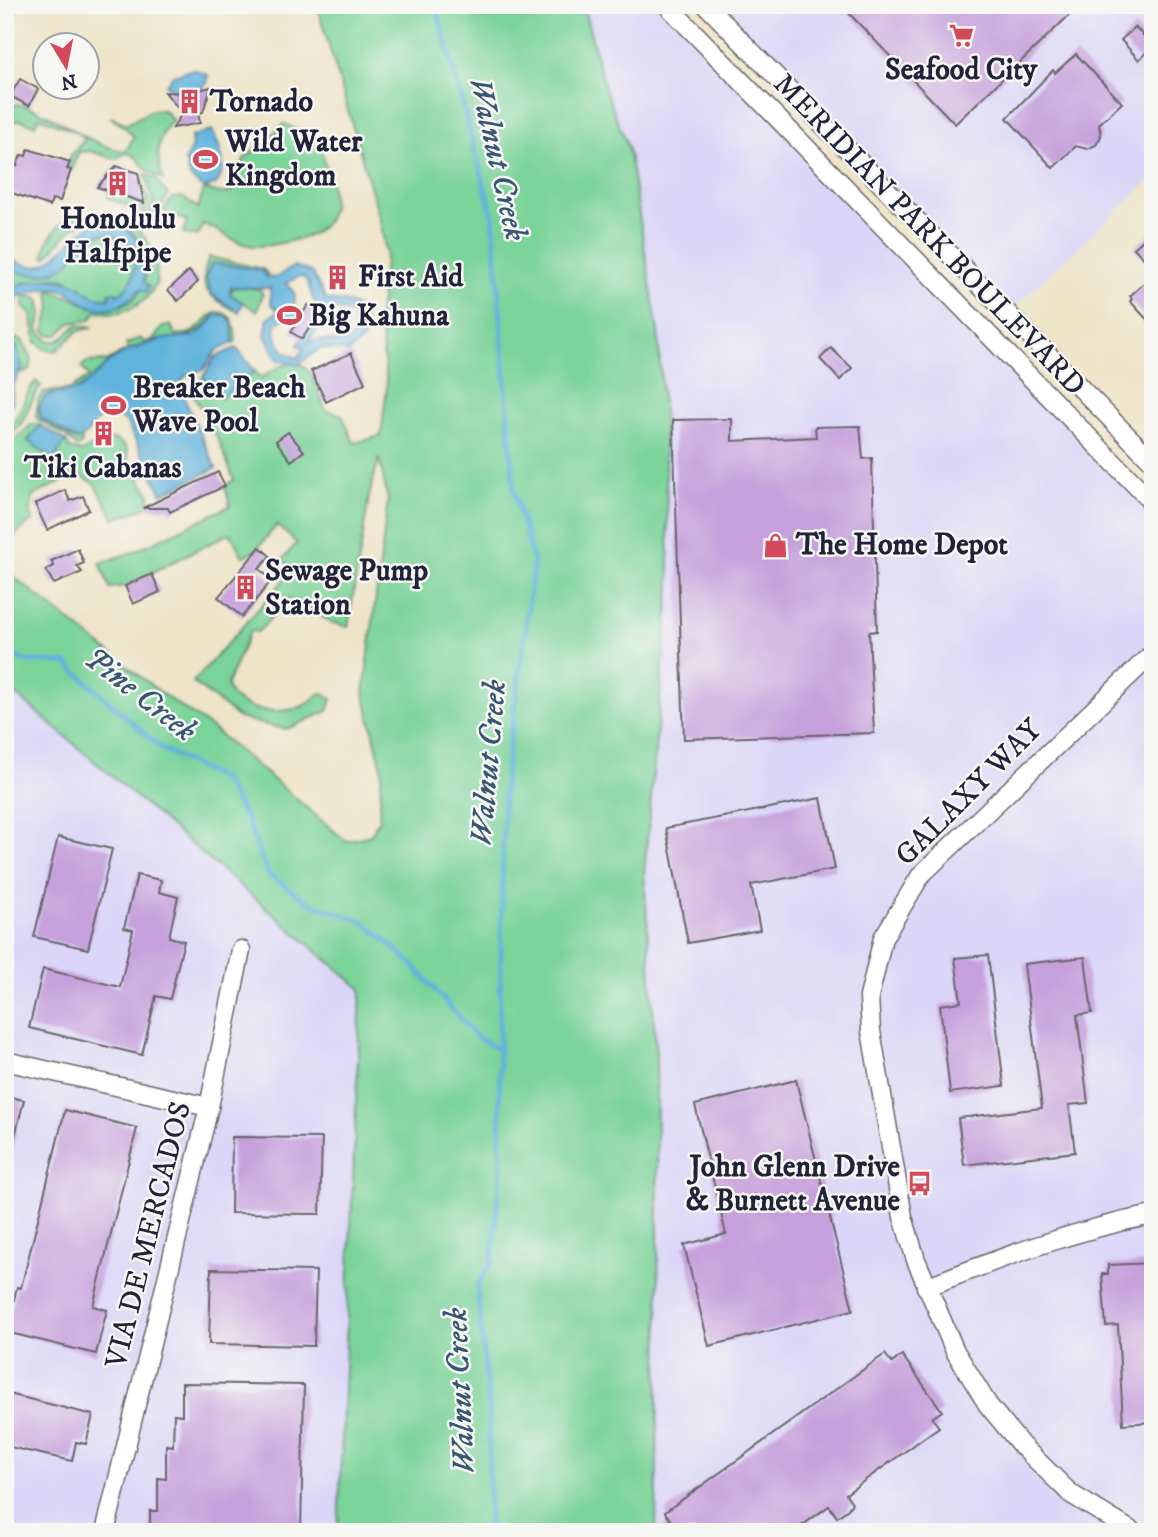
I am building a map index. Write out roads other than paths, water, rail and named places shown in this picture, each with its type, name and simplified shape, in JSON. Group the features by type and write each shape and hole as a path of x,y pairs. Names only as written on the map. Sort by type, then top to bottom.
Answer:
{"street":[{"name":"MERIDIAN PARK BOULEVARD","path":"667,5 1153,503"},
{"name":"MERIDIAN PARK BOULEVARD","path":"706,5 1153,462"},
{"name":"GALAXY WAY","path":"1133,1532 1071,1494 1021,1445 988,1405 956,1351 926,1287 903,1217 871,1031 869,997 877,956 890,922 921,875 1153,653"},
{"name":"VIA DE MERCADOS","path":"104,1532 209,1107 241,950"},
{"path":"5,1061 209,1107"},
{"path":"926,1287 1050,1240 1101,1225 1153,1215"}],"water":[{"path":"193,69 208,75 207,83 202,87 181,93 166,85 173,75"},
{"name":"Wild Water Kingdom","path":"212,130 223,164 216,184 204,189 190,177 185,160 192,147 191,137"},
{"path":"105,222 126,229 138,243 144,261 144,282 149,287 146,292 140,289 121,305 105,309 90,306 64,290 46,289 16,297 17,301 5,310 5,291 40,280 67,281 104,298 110,298 109,293 117,294 126,287 132,279 134,258 123,241 114,236 102,234 90,237 67,264 53,272 27,274 5,266 5,253 22,264 35,266 47,263 90,226"},
{"path":"212,263 261,270 267,277 275,278 294,266 312,272 326,300 352,305 362,313 364,339 349,352 321,348 298,365 278,360 265,335 268,318 279,311 271,304 270,288 231,287 230,294 243,303 238,312 212,295 206,277","holes":["300,276 306,279 313,299 319,306 344,311 353,316 355,333 348,342 309,342 320,324 294,308 295,294 286,283","287,316 301,326 305,334 298,345 304,348 298,358 284,350 276,336 276,324"]},
{"name":"Breaker Beach Wave Pool","path":"216,315 226,315 232,323 233,343 216,351 203,370 185,376 179,387 216,468 162,494 127,423 109,415 103,417 78,440 41,418 39,407 46,396 80,389 108,363 129,350 162,339 194,336"},
{"path":"5,340 17,347 22,367 13,386 13,402 5,412"},
{"path":"236,348 255,371 220,398 203,377 215,357"},
{"path":"40,425 66,441 54,459 28,441"}],"waterway":[{"name":"Walnut Creek","path":"436,5 493,217 514,491 534,563 504,786 499,1050 501,1170 492,1262 477,1286 489,1409 489,1532"},
{"name":"Pine Creek","path":"5,650 24,661 66,663 161,748 223,780 246,818 268,874 310,903 364,922 410,962 477,1037 499,1050"}],"place":[{"name":"Seafood City","path":"961,35"},
{"name":"Tornado","path":"190,102"},
{"name":"Wild Water Kingdom","path":"205,159"},
{"name":"Honolulu Halfpipe","path":"118,184"},
{"name":"First Aid","path":"338,277"},
{"name":"Big Kahuna","path":"289,316"},
{"name":"Breaker Beach Wave Pool","path":"113,405"},
{"name":"Tiki Cabanas","path":"103,433"},
{"name":"The Home Depot","path":"776,545"},
{"name":"Sewage Pump Station","path":"245,588"},
{"name":"John Glenn Drive & Burnett Avenue","path":"920,1184"}]}
